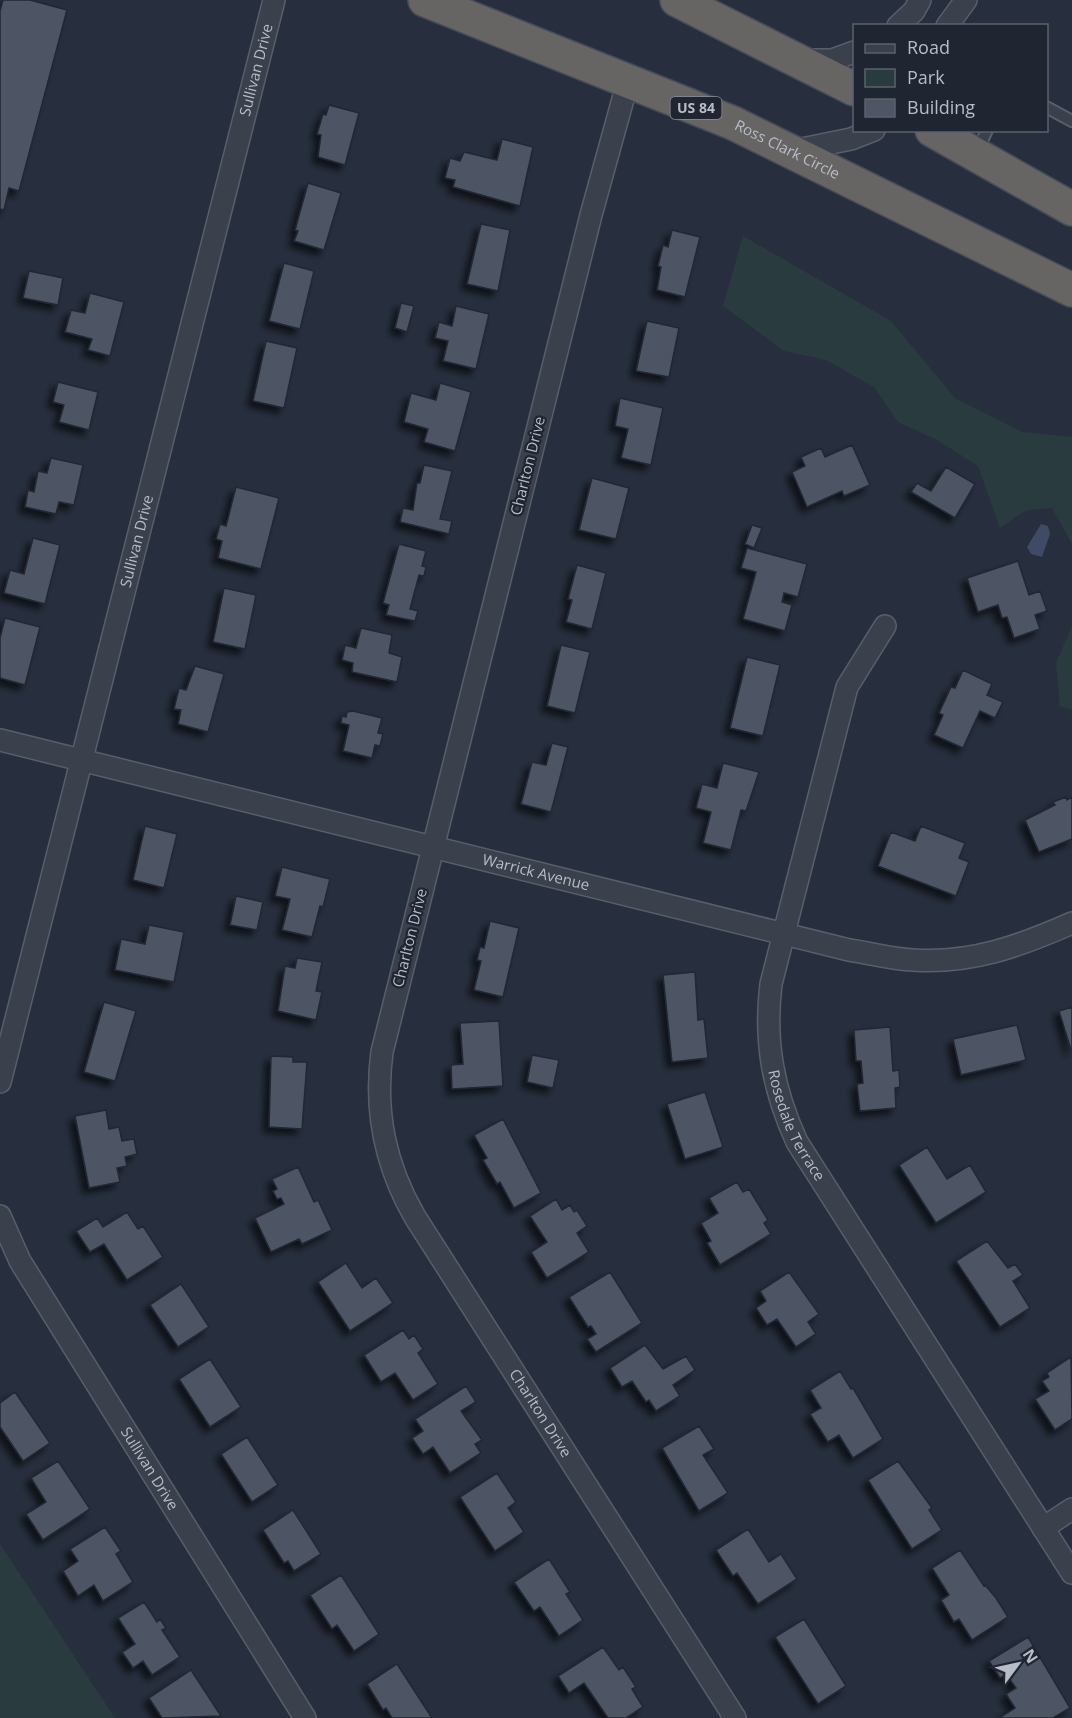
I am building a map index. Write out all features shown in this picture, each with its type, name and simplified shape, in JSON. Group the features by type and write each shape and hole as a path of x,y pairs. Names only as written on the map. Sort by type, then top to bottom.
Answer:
{"highway":[{"name":"Ross Clark Circle","path":"425,0 628,81 792,151 1072,290"},
{"path":"677,0 853,88"},
{"path":"940,132 981,143 1072,209"}],"street":[{"name":"Sullivan Drive","path":"0,1082 274,0"},
{"path":"900,24 914,11 920,0"},
{"path":"948,24 966,0"},
{"path":"800,60 832,60 853,53"},
{"name":"Charlton Drive","path":"628,81 591,215 432,849 379,1074 380,1118 391,1167 416,1217 735,1718"},
{"path":"792,151 851,139 869,132"},
{"name":"Rosedale Terrace","path":"885,626 847,687 771,984 768,1035 776,1089 797,1142 1072,1573"},
{"name":"Warrick Avenue","path":"0,740 783,935 912,960 956,960 993,954 1072,923"},
{"name":"Sullivan Drive","path":"0,1216 20,1261 305,1718"},
{"path":"1043,1528 1072,1509"}],"lane":[{"path":"1048,108 1072,121"}],"green space":[{"path":"743,236 891,321 955,398 1022,432 1072,437 1072,544 1052,508 1026,510 1000,528 978,466 937,440 898,422 874,387 826,360 784,351 723,306"},
{"path":"1072,626 1072,710 1060,706 1056,663"},
{"path":"0,1544 115,1718 0,1718"}],"water":[{"path":"1041,524 1048,526 1050,534 1042,557 1031,554 1027,547"}],"building":[{"path":"3,0 30,0 67,10 19,191 9,188 4,210 0,209 0,11"},
{"path":"329,105 359,113 345,165 318,157 321,135 317,134 323,114 326,115"},
{"path":"502,139 533,147 520,206 453,187 455,180 445,178 450,158 460,161 464,152 497,160"},
{"path":"308,183 341,193 324,250 294,241"},
{"path":"481,224 510,230 498,291 467,284"},
{"path":"672,230 700,237 685,297 657,290 661,267 658,266 663,245 668,247"},
{"path":"284,263 314,271 300,329 269,321"},
{"path":"29,271 63,278 58,305 23,298"},
{"path":"90,293 124,302 110,356 88,350 92,339 65,332 71,310 85,313"},
{"path":"401,303 414,306 407,332 395,328"},
{"path":"456,306 489,314 476,369 443,361 448,341 435,338 439,322 452,326"},
{"path":"647,321 679,328 669,377 636,371"},
{"path":"266,341 297,348 284,408 253,401"},
{"path":"58,382 98,392 89,430 59,422 64,405 53,402"},
{"path":"440,383 471,392 455,451 424,442 428,429 404,422 411,393 436,400"},
{"path":"620,398 663,408 651,465 621,458 628,429 615,426"},
{"path":"852,445 870,485 844,496 842,491 807,507 792,472 805,466 801,457 821,448 825,457"},
{"path":"51,458 83,465 74,505 59,502 56,514 25,507 28,490 34,492 38,471 47,473"},
{"path":"424,465 452,471 440,519 452,521 449,534 400,522 403,508 413,510 417,483 420,483"},
{"path":"946,467 975,484 955,518 911,492 917,483 931,491"},
{"path":"592,478 629,488 616,539 579,530"},
{"path":"236,487 279,498 261,569 218,558 222,541 216,539 220,524 226,526"},
{"path":"752,525 762,528 754,548 745,544"},
{"path":"33,538 60,545 45,604 4,593 10,570 24,574"},
{"path":"399,544 426,551 422,566 426,567 424,576 419,575 410,609 418,611 415,621 386,615 389,605 383,603"},
{"path":"747,548 807,564 798,597 784,593 782,602 792,605 785,631 743,619 756,572 741,568"},
{"path":"1018,561 1029,595 1040,591 1047,611 1035,615 1040,629 1014,638 1007,617 1002,618 998,605 978,612 967,578"},
{"path":"577,565 606,573 592,629 566,622 572,600 568,599"},
{"path":"224,588 256,595 245,649 213,642"},
{"path":"5,618 40,627 25,685 0,678 0,638"},
{"path":"361,628 392,635 389,653 402,657 397,682 352,672 353,663 342,660 345,645 356,648"},
{"path":"561,645 590,652 575,713 547,706"},
{"path":"747,657 780,665 763,736 730,728"},
{"path":"195,666 224,674 208,732 178,724 181,710 174,709 179,688 186,690"},
{"path":"963,670 992,684 987,695 1003,702 995,718 980,711 963,748 934,735 943,715 939,713 951,687 955,688"},
{"path":"353,711 382,718 378,733 383,734 380,746 375,745 372,758 343,751 349,725 341,723 342,716 346,717 347,712"},
{"path":"552,743 568,747 551,812 521,804 532,762 546,765"},
{"path":"723,763 759,772 746,811 741,810 731,850 703,843 711,812 696,808 702,784 717,788"},
{"path":"1066,797 1067,800 1072,797 1072,839 1039,852 1025,820 1055,805 1053,802"},
{"path":"145,826 177,834 164,888 133,880"},
{"path":"921,826 965,843 959,858 969,862 956,896 878,866 891,832 915,841"},
{"path":"282,867 330,879 312,937 282,930 290,899 275,896"},
{"path":"236,896 263,902 257,930 230,925"},
{"path":"490,921 519,928 503,997 474,990 481,961 477,960 480,947 484,948"},
{"path":"149,925 184,932 174,982 115,970 121,939 145,944"},
{"path":"297,958 322,962 316,991 322,992 316,1020 278,1011 285,966 295,968"},
{"path":"695,972 698,1020 704,1019 708,1058 672,1062 663,975"},
{"path":"104,1002 136,1011 115,1081 84,1072"},
{"path":"1072,1007 1072,1050 1071,1050 1059,1011"},
{"path":"499,1021 503,1086 452,1089 451,1065 463,1064 460,1023"},
{"path":"1017,1025 1026,1060 961,1075 953,1039"},
{"path":"890,1027 893,1071 899,1070 900,1087 895,1088 896,1108 860,1111 857,1084 863,1083 861,1061 856,1061 854,1030"},
{"path":"532,1055 559,1060 553,1088 527,1082"},
{"path":"271,1056 293,1057 293,1062 307,1062 302,1129 269,1127"},
{"path":"705,1092 723,1147 685,1159 667,1104"},
{"path":"106,1110 109,1129 119,1127 122,1141 134,1139 137,1154 125,1157 127,1166 117,1168 120,1182 89,1188 75,1116"},
{"path":"503,1119 541,1193 514,1208 500,1182 497,1184 483,1160 487,1158 474,1135"},
{"path":"927,1147 947,1179 970,1165 986,1192 936,1223 899,1165"},
{"path":"298,1167 314,1202 318,1200 332,1230 302,1244 299,1239 271,1252 255,1218 284,1204 281,1198 277,1199 273,1191 277,1189 272,1179"},
{"path":"737,1182 743,1192 749,1189 768,1220 764,1223 771,1234 720,1265 707,1243 711,1241 701,1223 718,1213 709,1198"},
{"path":"556,1199 562,1210 570,1205 574,1212 577,1210 587,1226 577,1233 589,1252 547,1278 531,1252 547,1242 530,1216"},
{"path":"127,1212 138,1229 143,1226 163,1257 127,1280 104,1244 90,1252 76,1231 97,1218 103,1227"},
{"path":"987,1241 1008,1268 1015,1264 1023,1275 1013,1281 1030,1308 1000,1327 956,1261"},
{"path":"346,1263 362,1288 376,1278 393,1303 350,1331 318,1282"},
{"path":"610,1272 642,1323 596,1352 587,1339 596,1334 591,1326 588,1327 569,1297"},
{"path":"789,1272 819,1314 808,1322 816,1334 796,1347 777,1319 767,1325 756,1308 766,1301 760,1291"},
{"path":"181,1284 209,1327 178,1347 150,1305"},
{"path":"403,1330 409,1339 414,1335 423,1349 418,1353 438,1384 413,1400 395,1373 381,1382 364,1355"},
{"path":"645,1345 663,1369 686,1356 695,1370 673,1385 680,1396 656,1411 649,1400 646,1402 632,1381 622,1387 610,1368"},
{"path":"1071,1357 1072,1419 1055,1430 1035,1399 1049,1391 1042,1381 1049,1377 1047,1373"},
{"path":"210,1359 241,1407 210,1427 179,1379"},
{"path":"840,1371 851,1389 853,1388 883,1439 853,1458 839,1435 828,1442 810,1414 821,1408 810,1390"},
{"path":"466,1386 476,1402 461,1411 482,1440 475,1444 481,1453 450,1473 433,1447 423,1454 412,1438 423,1431 415,1419"},
{"path":"15,1392 50,1443 23,1461 0,1427 0,1403"},
{"path":"699,1426 714,1449 703,1455 728,1493 699,1511 662,1448"},
{"path":"247,1437 278,1485 252,1502 221,1454"},
{"path":"58,1461 90,1509 43,1540 26,1514 46,1502 31,1478"},
{"path":"898,1461 932,1508 929,1510 942,1530 912,1549 868,1480"},
{"path":"497,1473 516,1502 508,1508 524,1532 495,1551 460,1497"},
{"path":"293,1510 321,1554 294,1571 288,1561 284,1563 263,1530"},
{"path":"105,1527 121,1551 116,1554 133,1582 103,1601 94,1585 78,1596 63,1571 78,1561 70,1549"},
{"path":"748,1529 769,1562 781,1554 797,1579 758,1604 737,1573 733,1576 716,1550"},
{"path":"960,1550 1008,1617 972,1640 959,1619 954,1622 941,1600 949,1595 932,1568"},
{"path":"549,1559 570,1592 566,1594 583,1620 559,1636 540,1607 534,1611 514,1582"},
{"path":"341,1575 379,1634 354,1651 337,1625 332,1629 310,1595"},
{"path":"144,1602 157,1622 160,1619 166,1628 162,1630 180,1657 152,1675 143,1661 133,1668 122,1652 135,1644 118,1618"},
{"path":"804,1619 846,1686 818,1704 775,1637"},
{"path":"1028,1637 1070,1708 1053,1718 999,1718 1015,1708 1006,1694 1016,1688 1006,1674 1000,1678 989,1661"},
{"path":"603,1647 619,1670 623,1667 636,1687 632,1689 643,1707 626,1718 608,1718 584,1683 569,1693 558,1676"},
{"path":"397,1664 432,1718 392,1718 386,1708 383,1710 367,1684"},
{"path":"191,1670 221,1716 162,1718 149,1698"}]}
